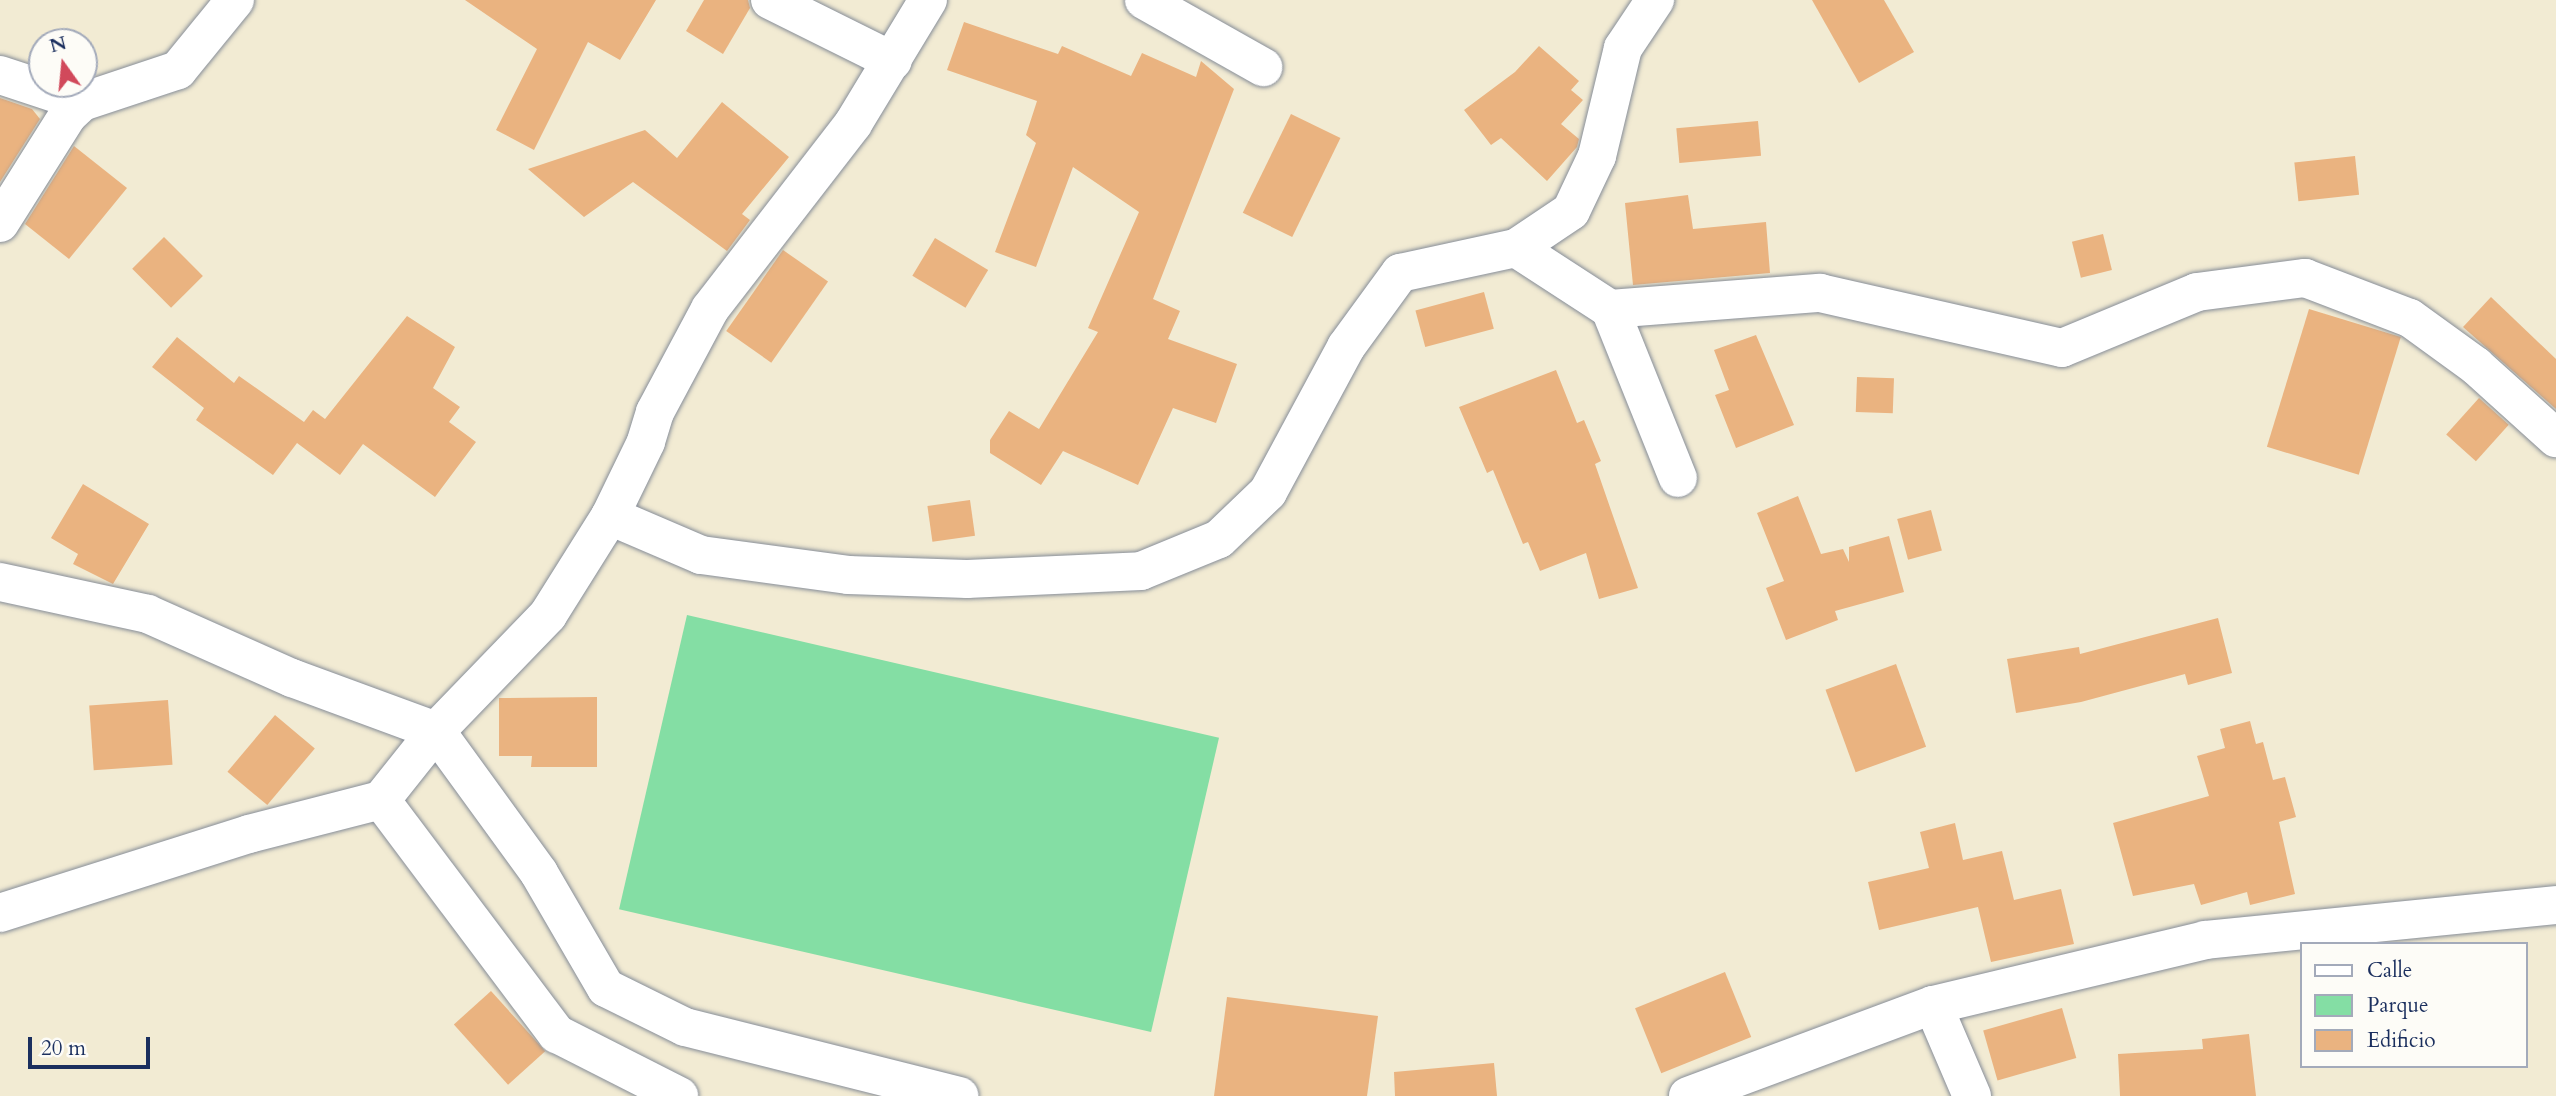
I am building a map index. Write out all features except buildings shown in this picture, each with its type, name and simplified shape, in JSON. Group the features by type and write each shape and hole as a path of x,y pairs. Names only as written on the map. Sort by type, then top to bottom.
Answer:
{"street":[{"path":"0,223 68,115 82,102 178,70 235,0"},
{"path":"770,0 893,61"},
{"path":"0,913 249,834 382,800 436,731 548,615 610,516 646,442 655,412 710,309 792,208 893,61 928,0"},
{"path":"1144,0 1263,67"},
{"path":"610,516 701,555 848,575 967,579 1141,571 1219,539 1268,492 1346,347 1399,273 1516,248 1571,211 1597,156 1623,48 1655,0"},
{"path":"0,75 82,102"},
{"path":"1516,248 1610,309 1678,478"},
{"path":"1610,309 1820,293 2062,348 2197,292 2305,278 2410,318 2476,366 2556,438"},
{"path":"0,582 148,614 292,678 436,731 540,873 606,988 685,1027 959,1096"},
{"path":"382,800 557,1034 679,1096"},
{"path":"1688,1096 1933,1005 2205,940 2556,905"},
{"path":"1933,1005 1972,1096"}],"green space":[{"path":"687,615 1219,738 1151,1032 619,909"}]}
